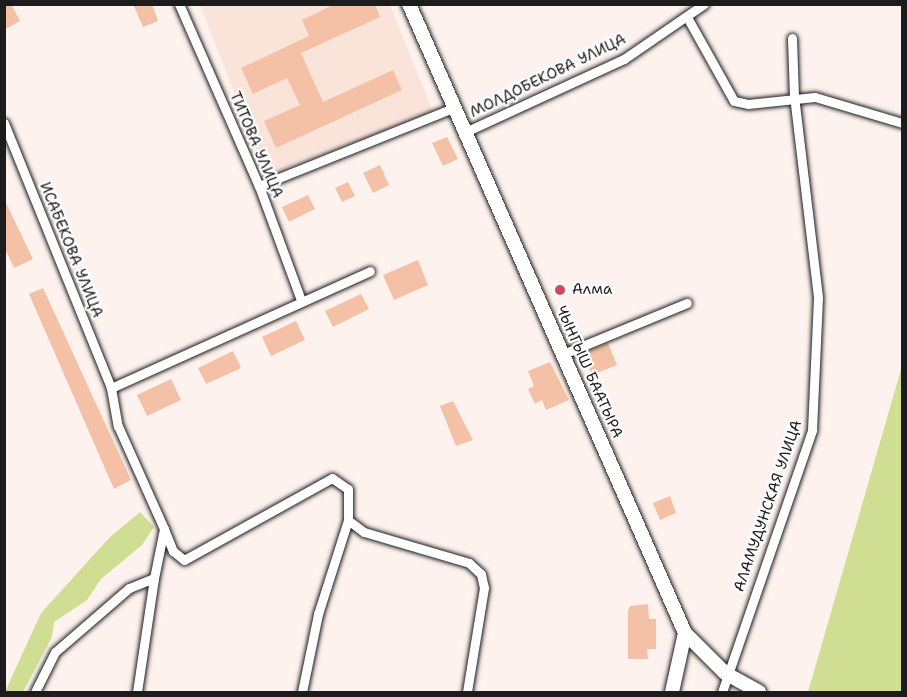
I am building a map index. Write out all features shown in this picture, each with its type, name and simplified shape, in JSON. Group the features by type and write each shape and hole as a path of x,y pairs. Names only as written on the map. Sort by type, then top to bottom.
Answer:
{"main road":[{"name":"ЧЫНГЫШ БААТЫРА","path":"409,4 463,133 685,633 724,673 759,693"},
{"path":"672,693 685,633"}],"street":[{"name":"ТИТОВА УЛИЦА","path":"179,4 259,186 301,300"},
{"name":"МОЛДОБЕКОВА УЛИЦА","path":"463,133 624,59 704,4"},
{"path":"687,17 734,101 769,103 794,96 903,123"},
{"name":"АЛАМУДУНСКАЯ УЛИЦА","path":"722,693 724,673 812,430 818,297 794,96 792,38"},
{"path":"259,186 453,108"},
{"name":"ИСАБЕКОВА УЛИЦА","path":"4,123 111,388 118,426 173,552 184,560 333,478 348,489 348,520"},
{"path":"111,388 301,300 370,271"},
{"path":"563,354 687,303"},
{"path":"302,693 318,614 348,520 364,532 469,563 481,574 484,588 467,693"},
{"path":"138,693 154,578 164,530"},
{"path":"35,693 55,652 129,588 154,578"}],"shaded area":[{"path":"200,5 390,5 433,112 267,176"}],"green space":[{"path":"902,366 902,692 808,692"},
{"path":"140,512 154,527 142,545 101,579 87,600 54,622 52,637 23,692 5,692 41,613 110,537"}],"building":[{"path":"4,4 11,4 20,21 4,30"},
{"path":"133,4 152,4 158,21 143,27"},
{"path":"335,4 375,4 380,17 301,53 323,102 393,70 402,90 276,148 264,121 300,105 287,78 253,94 241,68 309,36 302,20"},
{"path":"447,137 458,159 443,166 432,143"},
{"path":"380,165 389,185 373,193 363,173"},
{"path":"348,182 355,196 342,202 335,188"},
{"path":"308,195 315,209 289,222 282,207"},
{"path":"4,199 33,259 14,268 4,247"},
{"path":"418,260 428,285 394,300 383,275"},
{"path":"43,288 131,480 114,489 29,294"},
{"path":"361,294 369,309 333,327 325,311"},
{"path":"296,321 305,340 271,356 262,337"},
{"path":"608,343 617,365 592,375 583,353"},
{"path":"233,351 241,368 206,384 198,368"},
{"path":"550,362 569,400 546,410 542,400 535,404 528,389 534,386 528,371"},
{"path":"171,379 181,400 147,416 137,395"},
{"path":"453,401 473,440 456,446 440,406"},
{"path":"670,496 676,513 660,520 653,503"},
{"path":"648,604 649,619 656,619 656,649 647,649 648,659 628,659 628,611 630,606"}],"place":[{"name":"Алма","path":"560,290"}]}
